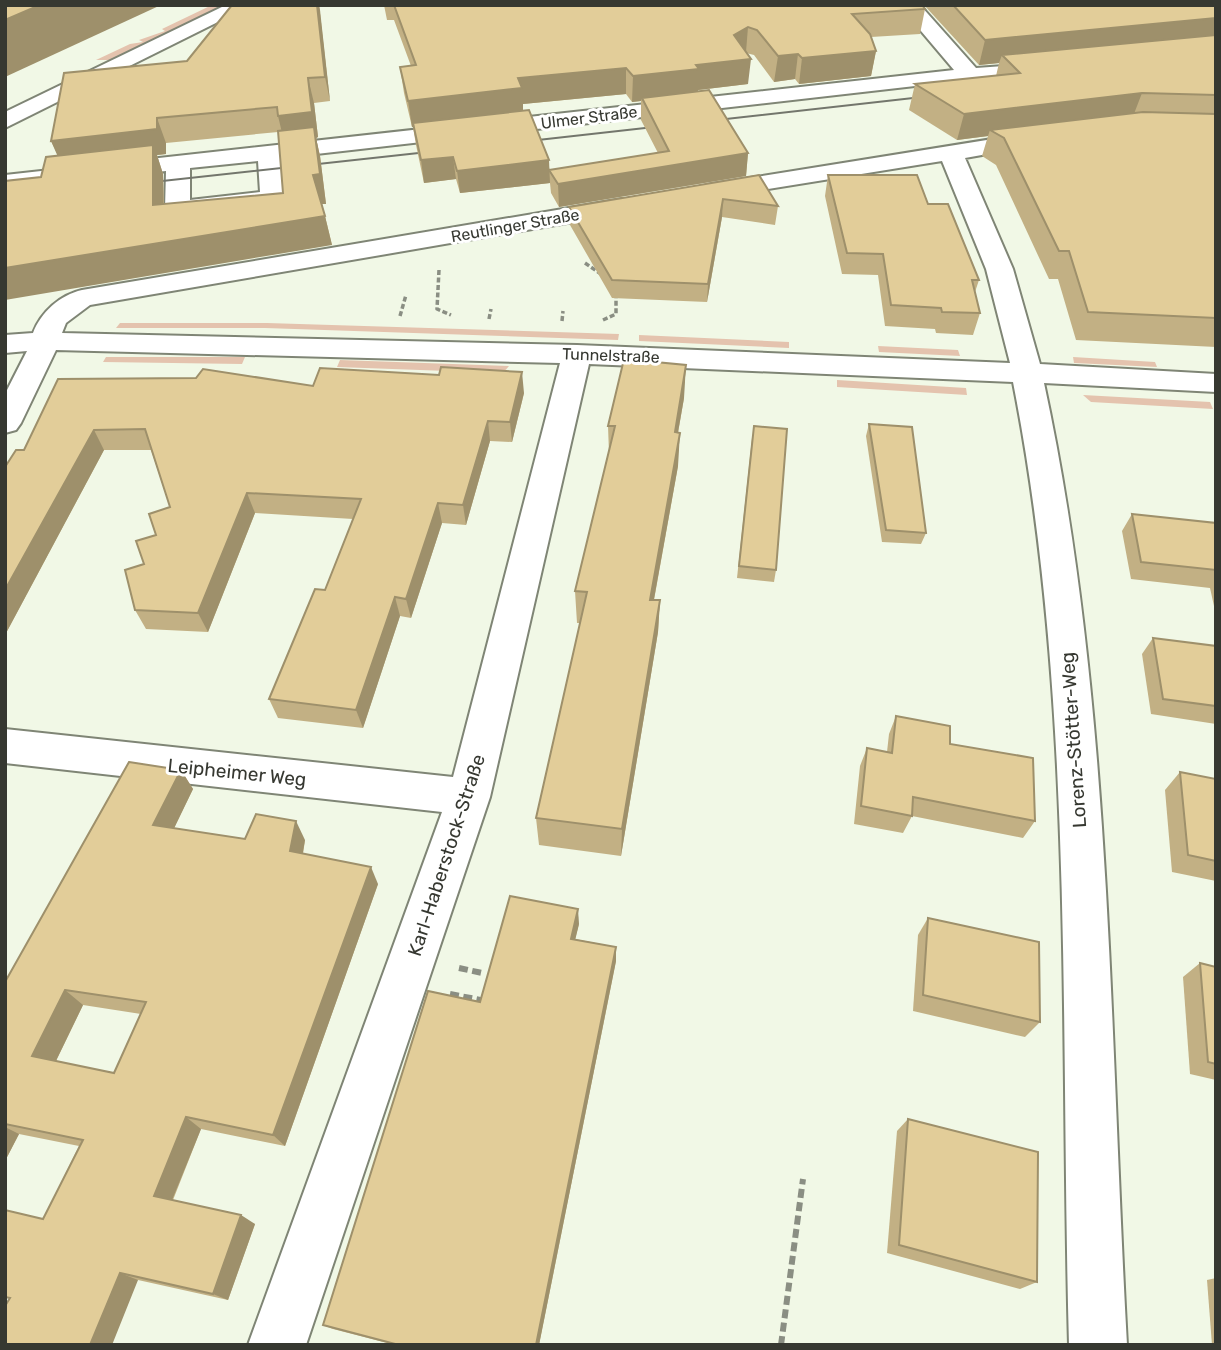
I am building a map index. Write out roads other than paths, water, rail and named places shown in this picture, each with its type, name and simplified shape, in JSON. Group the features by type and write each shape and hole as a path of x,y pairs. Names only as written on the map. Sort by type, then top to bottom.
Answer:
{"street":[{"path":"5,121 242,5"},
{"path":"909,5 970,75"},
{"name":"Ulmer Straße","path":"5,182 269,153 764,87 1066,68"},
{"path":"682,196 950,151 1054,138"},
{"name":"Lorenz-Stötter-Weg","path":"950,151 1000,271 1028,373 1043,456 1060,588 1077,752 1098,1345"},
{"path":"178,163 178,209 273,198 269,153"},
{"name":"Reutlinger Straße","path":"5,423 53,319 82,298 643,203"},
{"name":"Tunnelstraße","path":"5,344 45,341 315,345 585,331 1028,373 1216,383"},
{"name":"Karl-Haberstock-Straße","path":"277,1345 469,797 585,331"},
{"name":"Leipheimer Weg","path":"5,746 469,797"}],"tram line":[{"path":"708,121 931,96"},
{"path":"520,142 663,126"},
{"path":"144,183 437,151"}]}
